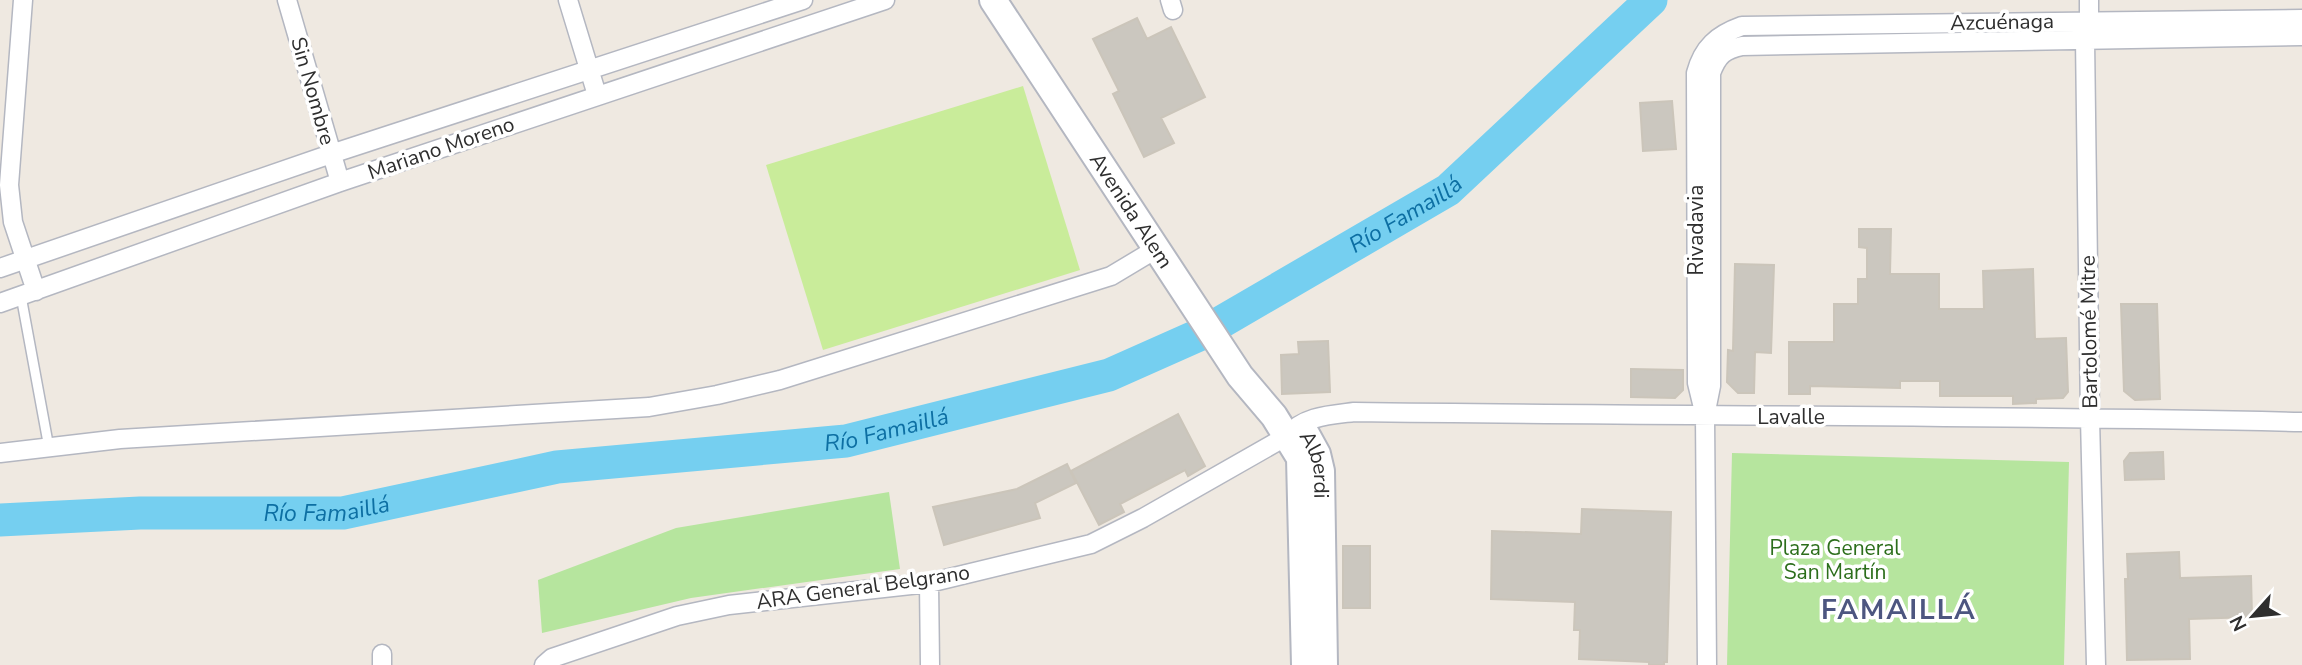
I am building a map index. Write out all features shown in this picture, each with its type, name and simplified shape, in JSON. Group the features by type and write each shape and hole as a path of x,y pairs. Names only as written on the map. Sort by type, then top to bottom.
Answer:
{"street":[{"path":"23,0 9,186 13,222 24,258 28,293"},
{"name":"Sin Nombre","path":"286,0 340,182"},
{"path":"568,0 597,96"},
{"name":"Mariano Moreno","path":"0,268 331,154 803,0"},
{"name":"Mariano Moreno","path":"0,303 340,182 885,0"},
{"name":"Avenida Alem","path":"993,0 1240,376 1285,426"},
{"name":"Bartolomé Mitre","path":"2089,0 2085,39 2096,665"},
{"name":"Azcuénaga","path":"2302,19 1742,26 1717,37 1714,50 1742,46 2302,36"},
{"name":"Rivadavia","path":"1707,665 1705,416 1711,386 1711,73 1714,50"},
{"path":"0,453 120,439 649,407 780,380 1111,276 1161,255"},
{"name":"Lavalle","path":"1285,426 1354,412 2302,422"},
{"name":"ARA General Belgrano","path":"544,665 552,658 677,616 729,605 929,583 1091,544 1143,518 1285,426"},
{"name":"Alberdi","path":"1285,426 1300,458 1303,478 1305,665"},
{"name":"Alberdi","path":"1285,426 1308,435 1321,471 1324,665"},
{"path":"929,583 930,665"}],"lane":[{"path":"28,293 49,448"}],"green space":[{"path":"1023,86 1080,270 823,350 766,165"},
{"name":"Plaza General San Martín","path":"1732,453 2069,462 2064,665 1727,665"},
{"path":"889,492 900,569 691,598 542,633 538,580 676,528"}],"building":[{"path":"1137,18 1147,39 1171,27 1205,97 1161,118 1174,143 1144,157 1113,94 1119,91 1093,39"},
{"path":"1672,101 1676,149 1643,151 1640,103"},
{"path":"1859,229 1891,229 1890,274 1939,274 1939,309 1984,309 1983,271 2033,269 2035,339 2066,338 2068,392 2063,398 2036,399 2036,403 2013,404 2013,396 1940,396 1940,381 1900,381 1900,388 1810,386 1810,394 1789,394 1789,342 1834,342 1834,304 1858,304 1858,279 1867,279 1867,248 1859,247"},
{"path":"1735,264 1774,265 1771,353 1755,352 1754,393 1738,393 1727,382 1728,350 1733,351"},
{"path":"2121,304 2157,304 2160,399 2135,400 2124,391"},
{"path":"1328,341 1330,392 1282,394 1281,355 1299,354 1298,342"},
{"path":"1631,369 1683,370 1683,390 1675,398 1631,397"},
{"path":"1178,414 1205,466 1188,476 1185,470 1120,504 1124,512 1099,525 1071,471"},
{"path":"2163,452 2164,479 2125,480 2124,461 2130,453"},
{"path":"1067,464 1076,483 1035,503 1040,518 944,545 933,507 1017,489"},
{"path":"1582,509 1671,512 1667,662 1664,662 1664,665 1579,659 1580,630 1574,630 1575,602 1491,599 1492,531 1581,534"},
{"path":"1343,546 1370,546 1370,608 1343,608"},
{"path":"2179,552 2180,578 2251,576 2252,617 2189,619 2190,659 2127,660 2127,554"}],"waterway":[{"name":"Río Famaillá","path":"0,520 140,513 343,513 557,467 846,441 1109,375 1199,335 1448,190 1651,0"}],"district":[{"name":"FAMAILLÁ","path":"1899,610"}]}
